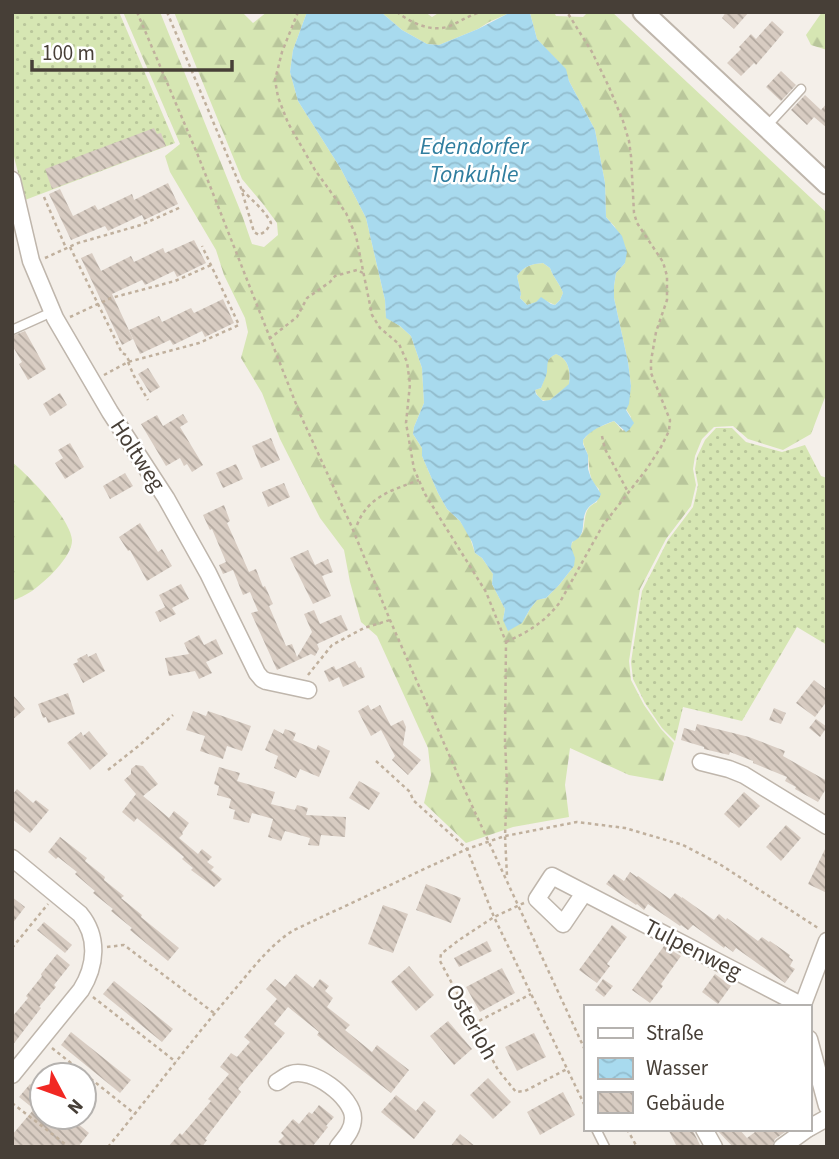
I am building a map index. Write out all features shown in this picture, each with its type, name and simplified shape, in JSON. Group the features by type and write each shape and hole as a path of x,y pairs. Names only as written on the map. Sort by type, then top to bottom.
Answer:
{"street":[{"path":"643,12 827,184"},
{"name":"Holtweg","path":"12,180 32,264 55,317 166,498 211,580 258,675 266,681 303,689"},
{"path":"701,762 729,768 744,775 827,826"},
{"path":"12,858 80,914 91,934 94,950 93,965 83,988 12,1075"},
{"name":"Tulpenweg","path":"537,898 552,876 799,1005"},
{"path":"537,898 563,924 584,893"},
{"path":"801,1005 827,941"},
{"path":"811,1046 827,1106"},
{"path":"277,1082 291,1074 314,1075 347,1101 353,1117 352,1125 338,1147"},
{"path":"811,1127 827,1118"},
{"path":"705,1131 714,1147"},
{"path":"782,1147 805,1131"}],"lane":[{"path":"766,127 801,89"},
{"path":"12,330 55,317"},
{"path":"597,1131 605,1147"}],"path":[{"path":"137,12 197,153 300,414 489,842 584,1048"},
{"path":"167,12 241,188 254,232 259,235 266,231 271,223 241,188"},
{"path":"298,12 282,52 275,80 278,97 288,123 315,170 346,213 356,236 372,315 388,336 399,344 407,362 410,384 406,422 414,469 425,495 486,592 506,642 507,879"},
{"path":"397,12 414,23 438,29 481,12"},
{"path":"506,642 527,633 560,603 603,525 646,470 669,431 670,419 651,373 656,332 667,300 667,275 663,262 637,223 634,213 631,156 622,121 592,52 567,12"},
{"path":"44,197 148,400"},
{"path":"32,264 68,247 141,225 181,207"},
{"path":"92,381 129,362 199,343 240,325 202,246"},
{"path":"55,317 111,298 175,281 211,264"},
{"path":"269,339 297,317 307,298 335,276 357,270 363,273"},
{"path":"602,436 605,449 628,492"},
{"path":"357,525 362,511 382,495 419,480"},
{"path":"303,689 324,652 332,645 364,628 390,620"},
{"path":"108,770 173,715"},
{"path":"376,761 410,792 413,800 467,849 494,917 584,1105"},
{"path":"108,1147 215,1014 283,937 467,849 505,836 577,822 625,828 683,845 721,865 827,934"},
{"path":"12,948 56,894"},
{"path":"494,917 537,898"},
{"name":"Osterloh","path":"494,917 441,954 442,967 498,1070 516,1092 525,1091 567,1069"},
{"path":"112,946 124,945 215,1014"},
{"path":"83,988 176,1062"},
{"path":"473,1024 531,994"},
{"path":"41,1040 135,1114"},
{"path":"12,1102 69,1147"},
{"path":"628,1131 637,1147"}],"green space":[{"path":"12,12 119,12 175,143 25,200 12,149"},
{"path":"123,12 160,12 252,244 264,247 278,235 277,223 242,179 174,12 242,12 253,23 267,12 307,12 293,50 290,72 298,101 341,169 366,218 385,300 386,317 411,336 422,368 424,403 413,434 422,448 422,456 447,509 460,521 469,535 475,553 493,574 492,584 505,609 503,620 525,618 537,600 546,598 574,566 571,545 582,533 587,510 597,502 599,489 591,478 583,440 592,430 614,421 623,431 631,417 626,409 631,386 628,362 614,298 616,273 625,263 615,227 606,217 605,183 595,130 565,69 537,39 528,12 554,12 556,16 583,17 588,12 612,12 827,213 827,392 811,434 783,450 748,439 733,426 714,427 702,439 695,456 693,469 696,485 691,506 666,539 640,589 629,661 631,680 644,705 674,743 663,781 629,775 570,748 565,785 569,817 513,827 466,843 424,803 431,775 428,748 377,636 361,622 344,550 320,518 280,439 262,393 241,358 248,332 245,318 224,275 216,250 170,172 165,156 180,144"},
{"path":"381,12 425,12 432,17 440,12 512,12 439,45 427,44 402,30"},
{"path":"822,12 827,12 827,50 811,45 806,35"},
{"path":"543,263 550,268 563,293 555,305 544,300 527,305 520,298 517,276 528,266"},
{"path":"556,354 564,359 568,366 569,385 545,401 535,390 541,388 548,361"},
{"path":"716,428 732,428 746,442 782,452 805,445 821,476 827,478 827,645 797,627 742,721 683,707 675,741 662,728 645,703 633,679 631,662 642,591 668,540 693,507 698,485 695,469 697,457 705,440"},
{"path":"12,462 57,509 70,531 72,540 68,553 51,575 32,591 12,601"}],"water":[{"name":"Edendorfer Tonkuhle","path":"307,12 381,12 402,30 427,44 439,45 509,13 528,12 537,39 566,69 569,81 595,130 605,183 606,217 622,236 627,252 625,263 616,273 614,298 631,386 626,410 634,423 626,432 614,421 601,426 583,440 591,478 601,494 586,511 582,533 572,542 574,566 546,598 537,600 522,623 508,631 503,620 505,609 492,584 493,574 475,553 460,521 447,509 422,456 422,448 413,434 424,403 422,368 411,336 386,318 385,300 366,218 341,169 298,101 290,72 293,50","holes":["543,263 550,268 563,293 555,305 541,297 527,305 520,298 517,276 528,266","556,354 564,359 568,366 569,384 550,400 543,401 535,390 541,388 547,374 548,361"]}],"building":[{"path":"726,12 749,12 734,29 722,18"},
{"path":"772,21 784,32 756,65 754,63 741,76 727,63 751,34 756,39"},
{"path":"781,71 796,85 781,101 766,87"},
{"path":"805,95 821,110 827,103 827,128 814,117 807,125 791,110"},
{"path":"154,128 157,134 161,133 166,146 52,189 45,169"},
{"path":"168,183 178,204 144,220 142,215 108,231 105,226 71,240 49,194 60,189 73,216 95,205 98,210 132,194 134,200"},
{"path":"194,240 206,263 177,277 174,271 145,285 142,280 112,294 133,339 122,345 81,258 92,253 101,271 131,256 134,262 163,248 165,253"},
{"path":"223,299 234,323 205,337 202,331 173,345 170,340 140,354 129,330 159,316 162,322 191,308 194,313"},
{"path":"25,331 46,369 28,380 12,345 12,336"},
{"path":"148,368 160,387 150,393 138,374"},
{"path":"60,393 67,405 50,416 43,404"},
{"path":"183,414 188,422 180,427 203,465 192,472 187,464 184,466 180,458 166,466 141,424 157,415 163,426"},
{"path":"271,438 280,460 261,468 252,446"},
{"path":"70,443 84,467 65,479 55,463 63,458 58,450"},
{"path":"236,464 243,479 223,488 216,473"},
{"path":"125,473 133,486 110,499 103,486"},
{"path":"284,483 290,497 268,507 262,492"},
{"path":"224,505 230,521 227,523 249,572 256,569 273,604 269,606 286,646 292,644 297,657 312,632 304,614 314,610 320,624 341,615 348,630 317,644 319,649 315,656 311,654 277,670 251,613 258,611 250,592 243,595 233,570 223,574 219,565 226,562 203,515"},
{"path":"140,523 158,552 162,549 172,566 147,581 130,550 128,551 119,537"},
{"path":"308,550 315,565 328,559 333,572 322,576 331,596 313,604 290,558"},
{"path":"181,584 189,599 172,608 176,614 160,622 155,612 165,607 159,595"},
{"path":"199,635 204,645 216,639 223,654 206,662 212,673 199,679 195,671 169,676 165,658 189,654 184,643"},
{"path":"96,653 105,671 83,683 73,664 87,654 88,657"},
{"path":"355,661 365,677 343,687 339,677 329,682 324,671 334,666 336,670"},
{"path":"814,680 827,690 827,701 815,717 796,703"},
{"path":"68,693 75,714 48,723 38,704"},
{"path":"12,694 25,709 12,720"},
{"path":"368,705 371,710 380,705 391,726 403,720 406,727 403,745 421,760 408,775 392,760 395,756 381,730 371,736 358,711"},
{"path":"774,708 786,713 781,724 769,720"},
{"path":"193,711 206,716 208,711 251,726 242,751 227,746 223,759 200,751 205,736 186,730"},
{"path":"816,719 827,727 820,737 809,728"},
{"path":"697,724 749,737 785,751 783,756 827,781 827,787 818,802 785,781 787,777 753,761 730,752 729,755 704,749 681,740 684,728 695,731"},
{"path":"274,729 283,734 285,729 296,733 293,740 316,750 318,745 330,751 319,777 300,769 296,778 274,768 278,756 265,750"},
{"path":"89,731 108,754 90,770 67,743 81,732 83,736"},
{"path":"136,765 143,766 158,784 143,796 169,818 174,811 189,823 179,838 198,854 202,849 212,857 207,862 214,867 211,870 222,879 214,887 191,870 193,868 182,859 184,857 137,818 134,822 122,812 136,794 124,780"},
{"path":"219,767 240,773 237,781 275,792 271,804 295,810 297,805 308,808 306,815 346,817 345,837 321,835 319,846 308,845 310,838 285,831 281,841 268,837 273,819 252,813 249,823 233,819 235,810 229,808 231,799 217,795 219,786 214,784"},
{"path":"359,781 380,793 369,810 349,798"},
{"path":"17,789 33,803 36,800 49,810 30,833 12,819 12,795"},
{"path":"744,792 760,806 739,828 724,814"},
{"path":"786,825 801,838 781,861 766,847"},
{"path":"60,837 87,858 85,861 124,896 121,898 142,915 141,917 179,948 168,961 130,930 132,928 111,911 113,909 75,874 77,872 48,852"},
{"path":"827,845 827,893 808,884"},
{"path":"630,872 670,899 675,893 714,920 719,914 758,941 762,937 770,941 790,955 793,960 790,966 795,969 785,983 736,948 733,952 725,946 724,948 693,925 688,930 680,926 648,904 644,910 606,884 614,874 624,881"},
{"path":"426,884 461,898 451,923 416,910"},
{"path":"12,897 25,907 12,924"},
{"path":"383,905 408,914 393,953 368,944"},
{"path":"44,922 72,945 65,953 37,930"},
{"path":"612,925 627,937 597,983 579,970"},
{"path":"487,941 492,951 459,967 454,958"},
{"path":"664,946 681,956 650,1003 632,990"},
{"path":"57,954 70,965 12,1046 12,1017"},
{"path":"409,966 434,995 416,1011 391,982"},
{"path":"502,968 515,993 480,1012 466,987"},
{"path":"296,974 313,988 320,979 329,986 325,991 333,998 327,1007 350,1025 345,1030 372,1052 377,1045 409,1070 391,1093 317,1035 319,1032 288,1007 274,1024 285,1033 238,1089 241,1092 205,1139 207,1140 202,1147 168,1147 211,1101 208,1099 229,1074 220,1067 231,1053 237,1057 250,1042 244,1037 277,999 266,989 275,979 285,987"},
{"path":"715,974 731,986 718,1004 702,992"},
{"path":"603,979 613,986 604,997 595,990"},
{"path":"114,981 173,1029 162,1042 103,994"},
{"path":"448,1021 472,1049 454,1065 430,1036"},
{"path":"71,1032 131,1080 120,1093 98,1075 98,1061 81,1061 61,1045"},
{"path":"534,1033 546,1057 517,1071 505,1047"},
{"path":"488,1078 511,1102 493,1119 470,1095"},
{"path":"28,1086 28,1104 19,1097"},
{"path":"563,1092 575,1115 540,1135 527,1112"},
{"path":"396,1095 416,1111 424,1101 436,1111 414,1139 381,1112"},
{"path":"319,1105 334,1117 312,1147 284,1147 278,1142 284,1136 281,1133 293,1119 299,1124"},
{"path":"28,1116 28,1131 89,1133 78,1147 12,1147 12,1135"},
{"path":"669,1131 693,1131 701,1147 677,1147"},
{"path":"718,1131 741,1131 747,1138 756,1131 785,1132 775,1139 772,1147 733,1147"},
{"path":"460,1134 476,1147 450,1147"}]}
